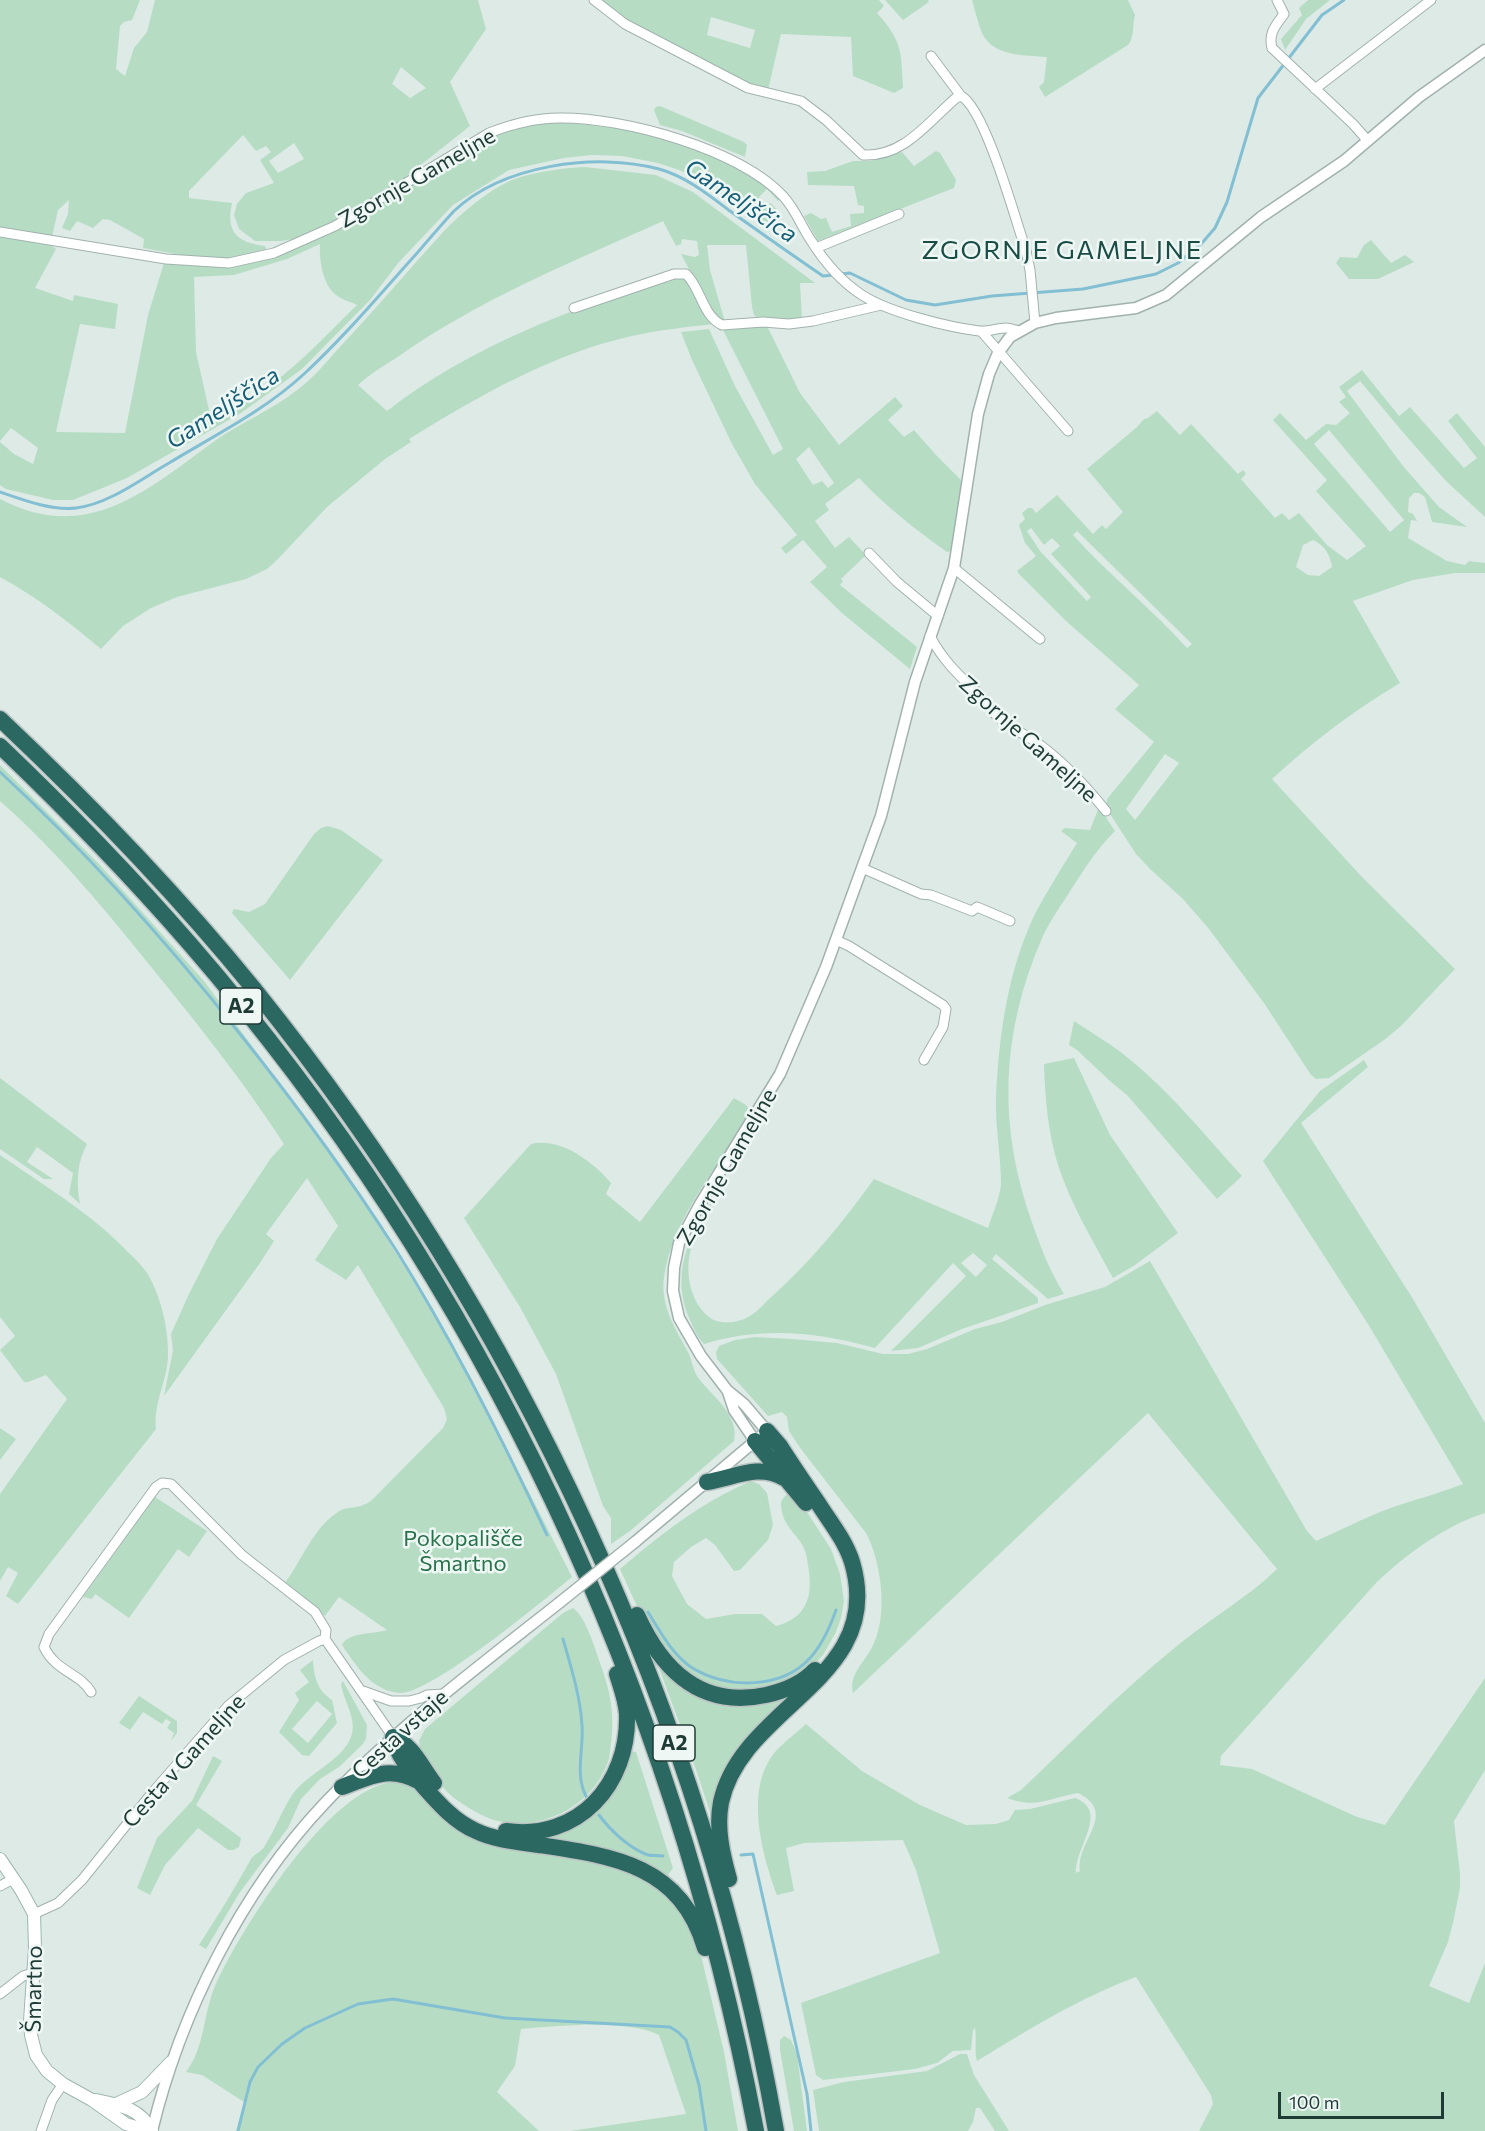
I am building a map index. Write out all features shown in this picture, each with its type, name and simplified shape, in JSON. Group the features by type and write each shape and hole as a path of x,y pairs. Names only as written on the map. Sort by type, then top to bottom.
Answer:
{"highway":[{"name":"A2","path":"0,719 88,805 152,872 253,988 327,1084 412,1207 487,1331 541,1431 600,1555 651,1678 682,1764 734,1936 760,2048 776,2131"},
{"name":"A2","path":"0,746 100,845 191,945 269,1041 361,1166 444,1296 519,1432 565,1527 614,1638 678,1815 728,1995 756,2131"},
{"path":"600,1555 624,1586 652,1644 670,1668 704,1691 738,1698 760,1696 783,1690 812,1673 830,1654 845,1624 848,1602 847,1580 835,1547 818,1518 788,1481 761,1436"},
{"path":"734,1936 735,1902 722,1849 719,1824 721,1803 727,1784 742,1756 757,1737 835,1662 851,1632 856,1602 856,1580 848,1551 780,1446 761,1436"},
{"path":"707,1482 725,1480 754,1471 769,1472 788,1481"},
{"path":"393,1737 410,1747 433,1783 454,1806 475,1821 496,1829 522,1832 541,1831 560,1825 578,1816 601,1797 611,1783 620,1760 627,1715 625,1700 613,1664 614,1638"},
{"path":"393,1737 399,1756 420,1782 451,1815 467,1827 521,1843 600,1855 627,1862 653,1875 673,1891 692,1915 701,1932 712,1973 728,1995"},
{"path":"342,1787 388,1772 407,1775 420,1782"}],"main road":[{"name":"Šmartno","path":"0,1859 34,1914 36,1933 30,2021 33,2046 47,2071 63,2084 92,2100"},
{"path":"116,2104 142,2092 171,2062"},
{"path":"92,2100 116,2104 140,2114 151,2131"},
{"path":"92,2100 126,2124 151,2131"}],"street":[{"path":"594,0 626,24 748,88 801,101 826,120 862,155 879,154 903,146 951,102 962,96"},
{"path":"1277,0 1284,14 1272,31 1270,39 1272,48 1368,141"},
{"path":"1315,89 1431,0"},
{"name":"Zgornje Gameljne","path":"761,1436 744,1404 727,1390 701,1356 679,1318 674,1292 674,1268 679,1243 700,1204 780,1074 800,1032 881,816 915,682 954,568 978,414 989,374 998,353 1010,337 1035,323 1056,318 1136,308 1155,301 1179,285 1261,217 1336,167 1419,97 1485,50"},
{"path":"931,56 962,96 967,99 983,127 1030,270 1035,323"},
{"name":"Zgornje Gameljne","path":"0,232 166,259 229,263 274,253 335,226 489,133 514,124 561,117 626,125 677,139 723,156 751,170 767,180 796,211 816,248 830,266 861,294 881,305 915,316 981,331 1006,328 1019,331"},
{"path":"816,248 899,214"},
{"path":"574,308 675,274 686,274 691,278 707,310 717,323 722,325 763,322 789,324 813,321 881,305"},
{"path":"981,331 1068,431"},
{"path":"869,553 897,582 938,616"},
{"path":"954,568 1040,639"},
{"name":"Zgornje Gameljne","path":"930,636 938,651 954,671 998,717 1033,740 1062,764 1106,811"},
{"path":"862,868 921,894 931,895 972,911 977,907 1011,921"},
{"path":"836,940 869,958 946,1009 943,1026 924,1060"},
{"name":"Cesta vstaje","path":"151,2131 171,2062 226,1939 300,1832 393,1737 635,1542 761,1436"},
{"path":"91,1692 49,1658 45,1647 49,1634 156,1487 162,1483 171,1485 242,1555 315,1612 326,1630 325,1640 363,1691 393,1737"},
{"name":"Cesta v Gameljne","path":"34,1914 58,1903 82,1880 152,1793 228,1706 284,1660 312,1644 325,1640"},
{"path":"363,1691 391,1701 409,1701 427,1695 444,1695"},
{"path":"0,1886 13,1879"},
{"path":"0,1994 22,1976 33,1972"},
{"path":"41,2131 47,2112 63,2084"}],"green space":[{"path":"0,0 140,0 132,20 120,26 116,69 125,76 134,48 147,32 155,0 478,0 486,29 450,82 470,126 394,186 302,238 255,241 239,229 234,215 237,204 246,193 274,183 260,160 271,152 266,146 256,151 243,135 189,191 189,198 232,203 231,221 235,234 247,242 265,246 267,252 227,259 198,258 143,248 144,239 110,220 103,219 93,228 77,221 70,231 62,228 68,214 69,200 58,210 52,237 0,227","holes":["401,67 426,88 410,98 392,84","294,143 304,159 278,173 269,161"]},
{"path":"603,0 879,0 884,6 877,13 892,32 899,48 903,88 894,93 853,76 851,37 781,34 768,90 755,87 622,18 602,3","holes":["711,17 755,30 750,48 707,35"]},
{"path":"885,0 928,0 929,2 903,20"},
{"path":"972,0 1128,0 1135,15 1128,45 1045,97 1039,87 1044,82 1047,57 1020,55 994,47 982,33"},
{"path":"1308,0 1330,0 1306,19 1285,50 1281,39 1302,15 1299,8"},
{"path":"660,106 744,142 747,145 745,157 682,131 660,125 654,110"},
{"path":"545,122 594,125 641,133 687,146 732,165 763,182 780,199 778,201 767,189 759,197 766,206 771,203 776,209 771,213 775,223 767,227 703,183 682,171 658,163 622,156 592,155 564,158 509,170 453,205 399,262 370,300 302,369 241,413 127,478 73,500 53,500 6,489 0,485 0,442 14,454 33,464 38,448 11,428 0,441 0,235 48,243 56,249 35,288 73,301 74,295 118,304 115,329 80,324 56,432 125,433 148,315 164,263 230,266 283,254 336,231 480,144 513,128","holes":["320,244 321,266 329,287 339,297 357,305 278,379 234,408 211,419 196,352 194,277 234,275 287,259"]},
{"path":"936,151 940,153 956,180 954,188 818,241 804,216 811,213 821,219 826,218 832,232 851,226 850,214 864,213 864,206 858,205 854,186 808,185 807,172 825,171 853,161 871,161 902,152 914,166"},
{"path":"585,167 656,175 693,192 815,283 800,283 802,320 761,320 754,315 746,245 707,245 710,270 725,322 713,314 681,254 695,257 699,255 697,241 682,239 681,244 676,246 663,221 494,299 430,336 358,385 387,411 453,367 524,331 599,301 675,277 683,278 695,288 714,324 652,332 602,344 544,365 489,392 409,439 411,442 385,459 327,507 267,569 246,579 177,597 151,608 123,626 101,649 52,610 0,577 0,499 32,512 61,516 89,514 115,506 141,493 216,440 277,404 308,381 445,230 485,196 520,177"},
{"path":"1371,240 1391,263 1405,255 1414,262 1378,279 1349,279 1336,263 1340,257 1357,258 1364,245"},
{"path":"767,326 800,393 839,445 895,397 903,406 888,420 904,437 914,430 963,482 956,513 952,551 947,552 912,526 859,478 825,504 829,510 815,521 835,548 849,537 866,555 841,579 843,581 840,585 917,647 910,669 842,613 810,582 827,567 803,540 786,554 781,548 797,535 755,484 732,444 681,332 709,329 735,386 773,455 783,449 722,328","holes":["809,447 834,483 828,488 822,481 813,485 796,459"]},
{"path":"1362,370 1399,416 1410,407 1464,468 1477,458 1448,421 1457,413 1485,447 1485,517 1446,481 1360,381 1347,391 1403,466 1439,507 1467,527 1432,522 1425,497 1414,493 1409,498 1408,512 1413,514 1417,521 1411,520 1408,538 1447,561 1465,565 1469,561 1485,563 1485,573 1455,573 1413,580 1353,601 1400,683 1333,728 1272,779 1363,878 1455,969 1401,1026 1384,1040 1329,1078 1316,1079 1311,1075 1264,1003 1209,929 1183,899 1136,854 1106,808 1107,799 1154,742 1115,709 1139,685 1066,621 1017,571 1036,556 1025,543 1019,525 1025,519 1022,513 1028,508 1032,508 1036,513 1057,495 1093,534 1102,525 1106,529 1123,512 1087,469 1144,419 1157,411 1180,435 1191,424 1238,474 1243,470 1246,474 1241,479 1275,518 1282,513 1289,520 1299,513 1327,545 1347,560 1366,546 1316,491 1327,480 1273,420 1280,413 1306,440 1326,424 1336,425 1350,413 1339,402 1346,397 1339,387","holes":["1329,430 1404,520 1390,532 1314,444","1031,528 1044,545 1052,538 1060,546 1051,554 1091,597 1087,601 1040,551 1027,531","1077,531 1192,644 1187,648 1073,535","1313,540 1320,544 1328,554 1332,567 1319,576 1308,575 1296,567 1303,545","1165,754 1179,763 1135,820 1126,809"]},
{"name":"Pokopališče Šmartno","path":"0,765 100,865 204,981 345,1172 471,1378 572,1577 461,1663 415,1689 400,1693 381,1688 366,1676 342,1645 356,1636 387,1630 339,1597 325,1616 285,1583 315,1535 329,1519 341,1510 362,1506 372,1500 443,1428 447,1419 444,1408 358,1265 346,1280 315,1260 338,1226 307,1178 266,1234 274,1241 260,1263 164,1396 173,1350 171,1334 189,1294 217,1239 271,1158 284,1144 190,1014 120,928 62,862 0,801"},
{"path":"1099,807 1115,831 1085,869 1043,936 1018,1009 1008,1081 1009,1118 1022,1191 1044,1253 1064,1294 1048,1299 996,1254 992,1259 1038,1298 1038,1303 962,1329 918,1348 891,1351 966,1276 953,1263 875,1348 832,1338 790,1333 747,1335 704,1344 694,1330 684,1304 682,1272 689,1242 713,1199 692,1245 688,1264 690,1284 697,1302 709,1317 723,1322 744,1319 759,1309 812,1257 874,1179 988,1228 998,1201 1001,1184 996,1097 999,1051 1011,984 1033,918 1077,843 1061,831 1065,828 1090,830","holes":["973,1253 987,1265 976,1277 961,1263"]},
{"path":"328,826 341,830 383,860 290,980 232,913 234,909 249,912 265,904 314,834"},
{"path":"1074,1021 1117,1050 1155,1082 1242,1176 1217,1199 1127,1095 1069,1045"},
{"path":"1074,1058 1110,1135 1178,1233 1135,1265 1113,1278 1069,1194 1058,1165 1049,1128 1044,1064"},
{"path":"1364,1060 1368,1067 1301,1123 1413,1299 1485,1423 1485,1513 1441,1533 1400,1562 1376,1583 1221,1756 1220,1765 1252,1769 1357,1817 1385,1825 1485,1678 1485,1770 1454,1821 1460,1888 1448,1942 1429,1986 1469,2003 1485,1963 1485,2131 1199,2131 1213,2104 1211,2095 1136,1977 1074,2005 977,2061 975,2028 971,2050 953,2051 937,2063 915,2069 823,2080 816,2075 801,2003 940,1953 916,1870 903,1840 804,1843 786,1848 794,1891 777,1895 762,1842 758,1803 760,1784 775,1752 806,1724 862,1771 920,1805 966,1825 996,1824 1009,1820 1015,1810 1030,1809 1075,1798 1085,1804 1090,1812 1088,1831 1076,1873 1080,1871 1080,1860 1096,1819 1095,1810 1090,1801 1078,1793 1035,1803 1007,1798 1021,1790 1152,1666 1185,1639 1252,1591 1277,1569 1148,1413 853,1693 853,1679 874,1643 881,1617 879,1572 871,1545 866,1533 789,1431 787,1417 782,1412 768,1416 717,1359 716,1352 719,1346 735,1340 755,1337 837,1343 883,1354 908,1354 1045,1305 1105,1287 1150,1261 1307,1531 1316,1541 1397,1506 1463,1484 1368,1324 1263,1161 1320,1091"},
{"path":"0,1078 87,1144 78,1173 80,1204 69,1194 73,1173 37,1147 27,1162 53,1179 44,1179 0,1149"},
{"path":"734,1098 746,1105 751,1112 687,1212 669,1255 663,1288 670,1317 689,1354 694,1371 733,1422 734,1441 630,1531 611,1544 611,1518 603,1506 556,1374 520,1307 464,1218 531,1144 542,1143 565,1148 595,1167 611,1183 606,1194 640,1222"},
{"path":"0,1155 81,1210 139,1263 152,1281 159,1300 168,1342 168,1362 157,1409 156,1429 18,1604 6,1596 18,1573 8,1567 0,1581 0,1494 67,1399 46,1375 24,1382 0,1350 15,1336 0,1317"},
{"path":"0,1428 16,1439 0,1460"},
{"path":"751,1481 759,1484 767,1493 773,1525 768,1540 740,1570 734,1571 715,1545 706,1538 691,1547 674,1562 672,1576 687,1604 706,1619 735,1614 762,1614 776,1626 796,1617 806,1603 810,1586 807,1556 782,1512 781,1502 788,1493 807,1512 831,1549 840,1574 844,1601 836,1632 823,1655 811,1668 778,1688 726,1692 682,1672 646,1626 620,1569 682,1520 716,1498"},
{"path":"155,1497 207,1531 189,1557 178,1549 129,1618 95,1594 92,1599 83,1597"},
{"path":"573,1608 589,1631 609,1691 612,1722 608,1762 590,1792 577,1804 562,1813 529,1823 494,1820 463,1804 443,1788 418,1751 419,1741 425,1729 563,1613"},
{"path":"313,1660 317,1683 332,1700 337,1723 309,1756 302,1755 279,1732 299,1700 295,1693 309,1682 300,1670","holes":["317,1701 332,1714 308,1743 292,1729"]},
{"path":"657,1663 693,1691 793,1693 776,1712 712,1818 689,1749"},
{"path":"343,1681 367,1725 366,1739 339,1767 320,1779 301,1799 288,1828 240,1892 206,1949 199,1945 251,1859 264,1847 290,1798 301,1784 334,1759 347,1745 353,1724 342,1690"},
{"path":"139,1696 177,1721 177,1733 171,1741 174,1733 167,1728 171,1722 166,1719 162,1724 143,1712 130,1730 119,1723"},
{"path":"631,1751 636,1752 673,1868 668,1875 634,1859 542,1841 543,1836 563,1829"},
{"path":"213,1756 222,1761 196,1805 241,1838 239,1847 228,1850 198,1828 165,1865 150,1895 137,1888 157,1838 192,1801"},
{"path":"396,1778 406,1780 446,1816 598,1858 656,1883 695,1930 724,2052 738,2131 570,2131 686,2114 659,2035 629,2027 592,2025 521,2029 515,2066 497,2092 539,2131 236,2131 244,2102 202,2075 186,2072 197,2052 215,1986 244,1932 266,1898 316,1833 343,1807 370,1789 395,1782"},
{"path":"784,2036 791,2040 797,2054 807,2131 794,2131 780,2050 780,2040"},
{"path":"960,2054 967,2054 974,2075 1009,2131 995,2131 980,2108 976,2108 968,2131 819,2131 813,2090 844,2082 927,2071"}],"waterway":[{"name":"Gameljščica","path":"841,274 850,273 906,300 935,305 992,296 1083,289 1156,274 1178,263 1202,243 1215,228 1227,202 1258,98 1322,15 1344,0"},
{"name":"Gameljščica","path":"0,492 57,508 88,506 124,490 239,422 289,387 319,360 454,211 474,195 524,173 551,166 607,162 634,164 669,172 705,193 823,276 835,275"},
{"path":"0,772 95,866 184,965 321,1140 396,1250 437,1319 494,1426 547,1535"},
{"path":"648,1612 674,1651 694,1669 723,1680 755,1683 785,1676 810,1658 826,1635 836,1610"},
{"path":"563,1639 579,1703 582,1725 580,1771 587,1798"},
{"path":"599,1815 627,1844 648,1855 663,1856"},
{"path":"741,1855 753,1854 807,2094 811,2131"},
{"path":"238,2131 250,2082 258,2067 282,2044 305,2028 358,2004 393,1999 505,2018 670,2027 686,2040 699,2085 706,2131"}],"district":[{"name":"ZGORNJE GAMELJNE","path":"1062,250"}]}
